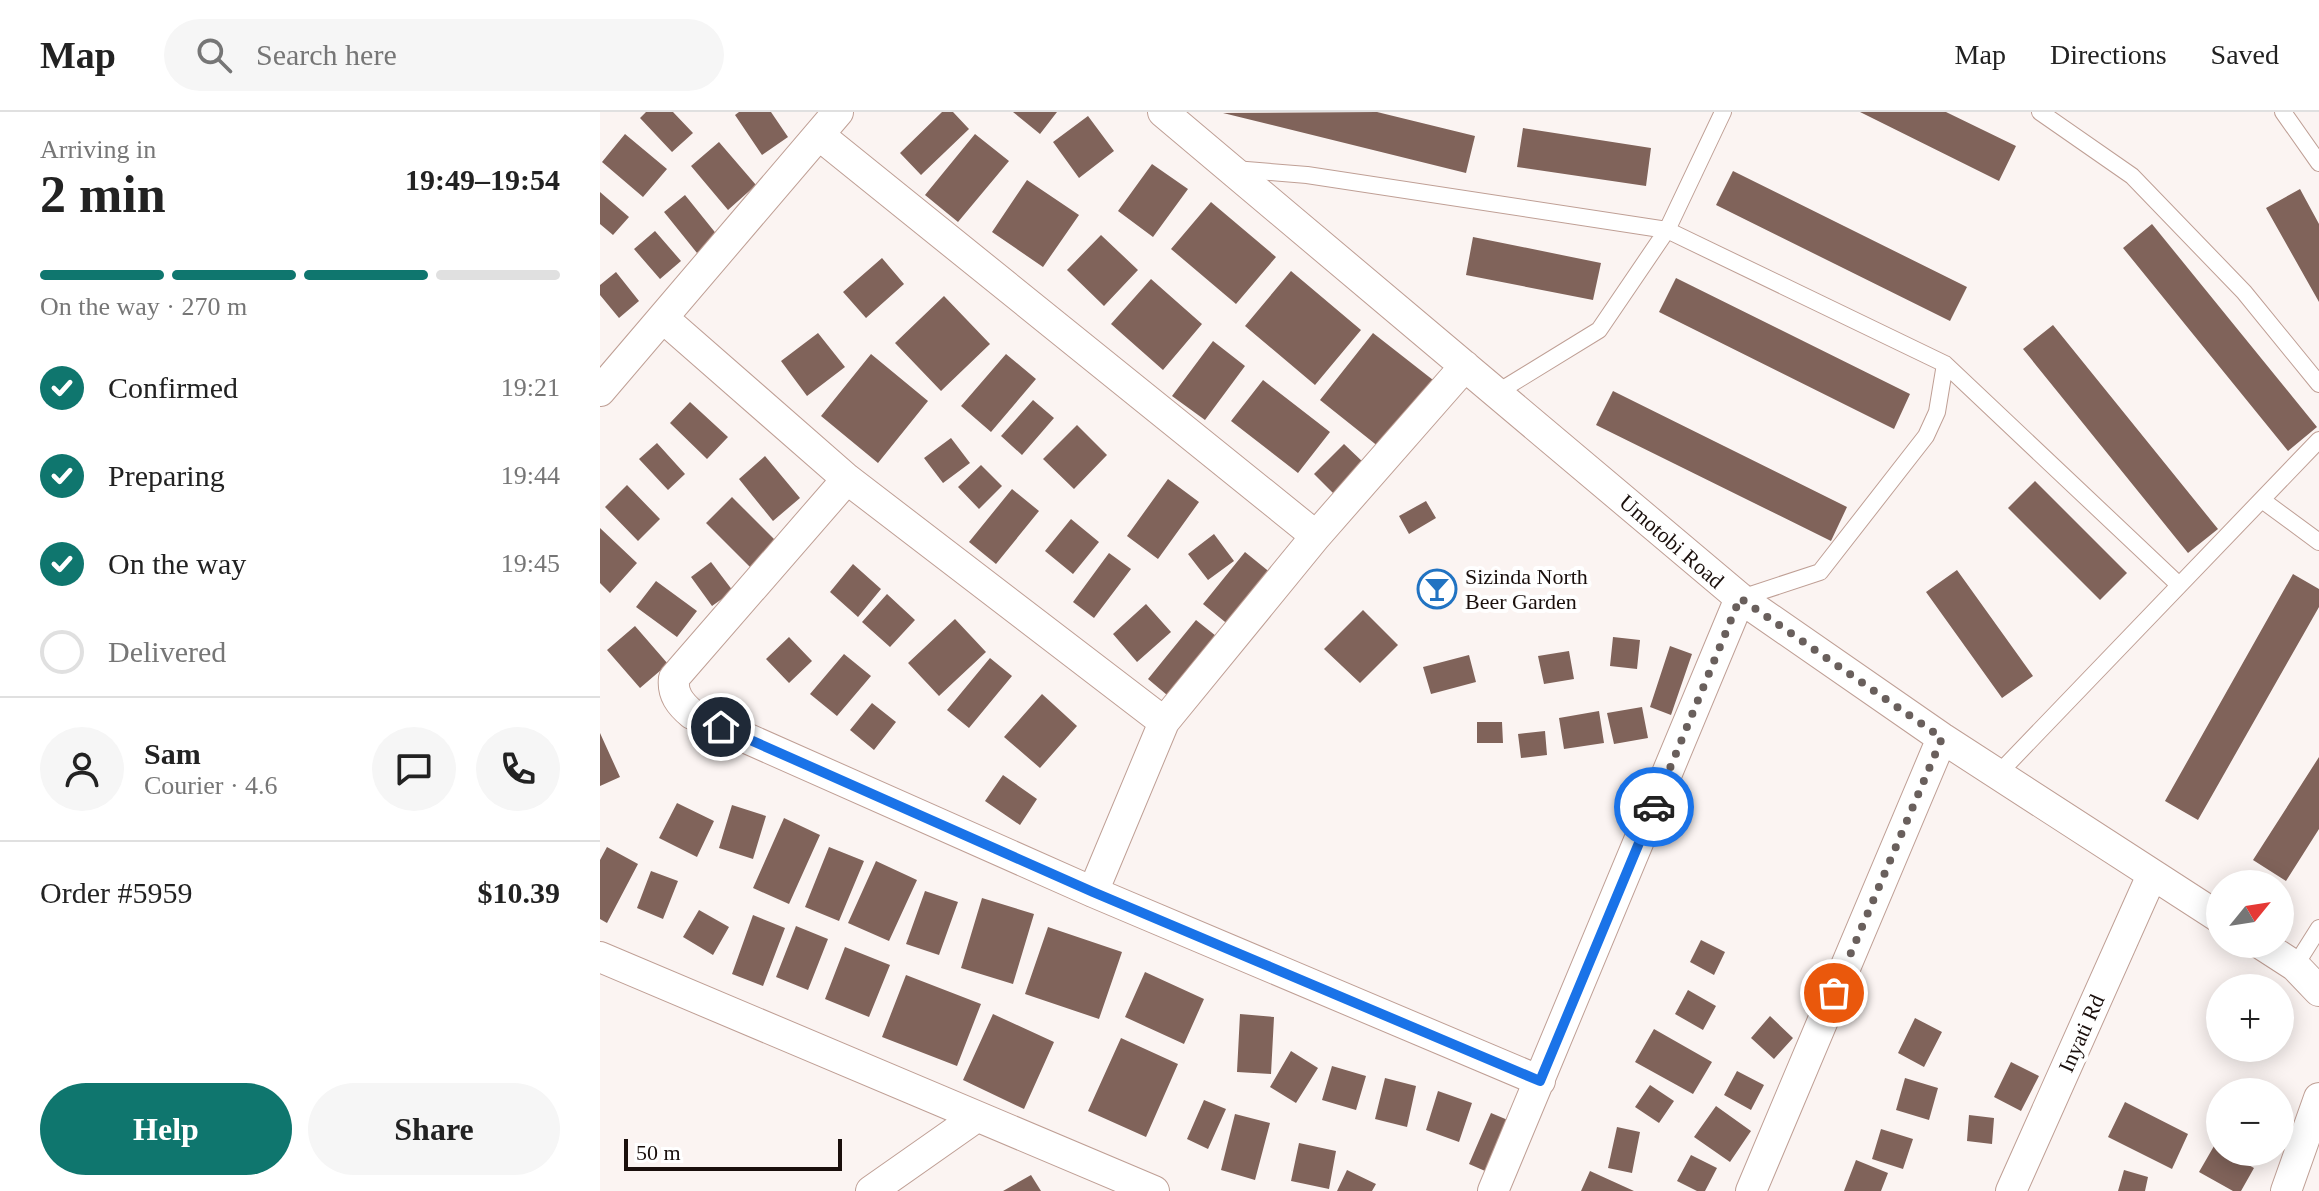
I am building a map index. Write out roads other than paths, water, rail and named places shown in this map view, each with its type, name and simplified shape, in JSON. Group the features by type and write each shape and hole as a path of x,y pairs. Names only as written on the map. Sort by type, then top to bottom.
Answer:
{"street":[{"name":"Umotobi Road","path":"1163,112 1740,598 1942,738 2206,909"},
{"path":"600,391 828,123 1316,536"},
{"path":"663,318 847,479 1164,722"},
{"path":"1093,892 1164,722 1316,536 1465,366"},
{"path":"847,479 674,678 674,693 692,714 1093,892 1540,1081"},
{"path":"1493,1191 1740,598"},
{"path":"1751,1191 1942,738"},
{"name":"Inyati Rd","path":"2011,1191 2152,875"},
{"path":"600,957 975,1118 1154,1191"},
{"path":"2283,958 2319,991"},
{"path":"2286,1191 2319,1098"},
{"path":"871,1191 975,1118"}],"lane":[{"path":"1498,392 1599,330 1667,230 1723,112"},
{"path":"2040,112 2132,176 2244,292 2319,384"},
{"path":"2283,112 2319,163"},
{"path":"1231,169 1307,175 1667,230 1945,364 2178,584"},
{"path":"1740,598 1820,572 1926,436 1937,412 1945,364"},
{"path":"1998,774 2319,440"},
{"path":"2262,500 2319,542"},
{"path":"2295,966 2319,928"}],"place":[{"name":"Sizinda North Beer Garden","path":"1437,589"}]}
